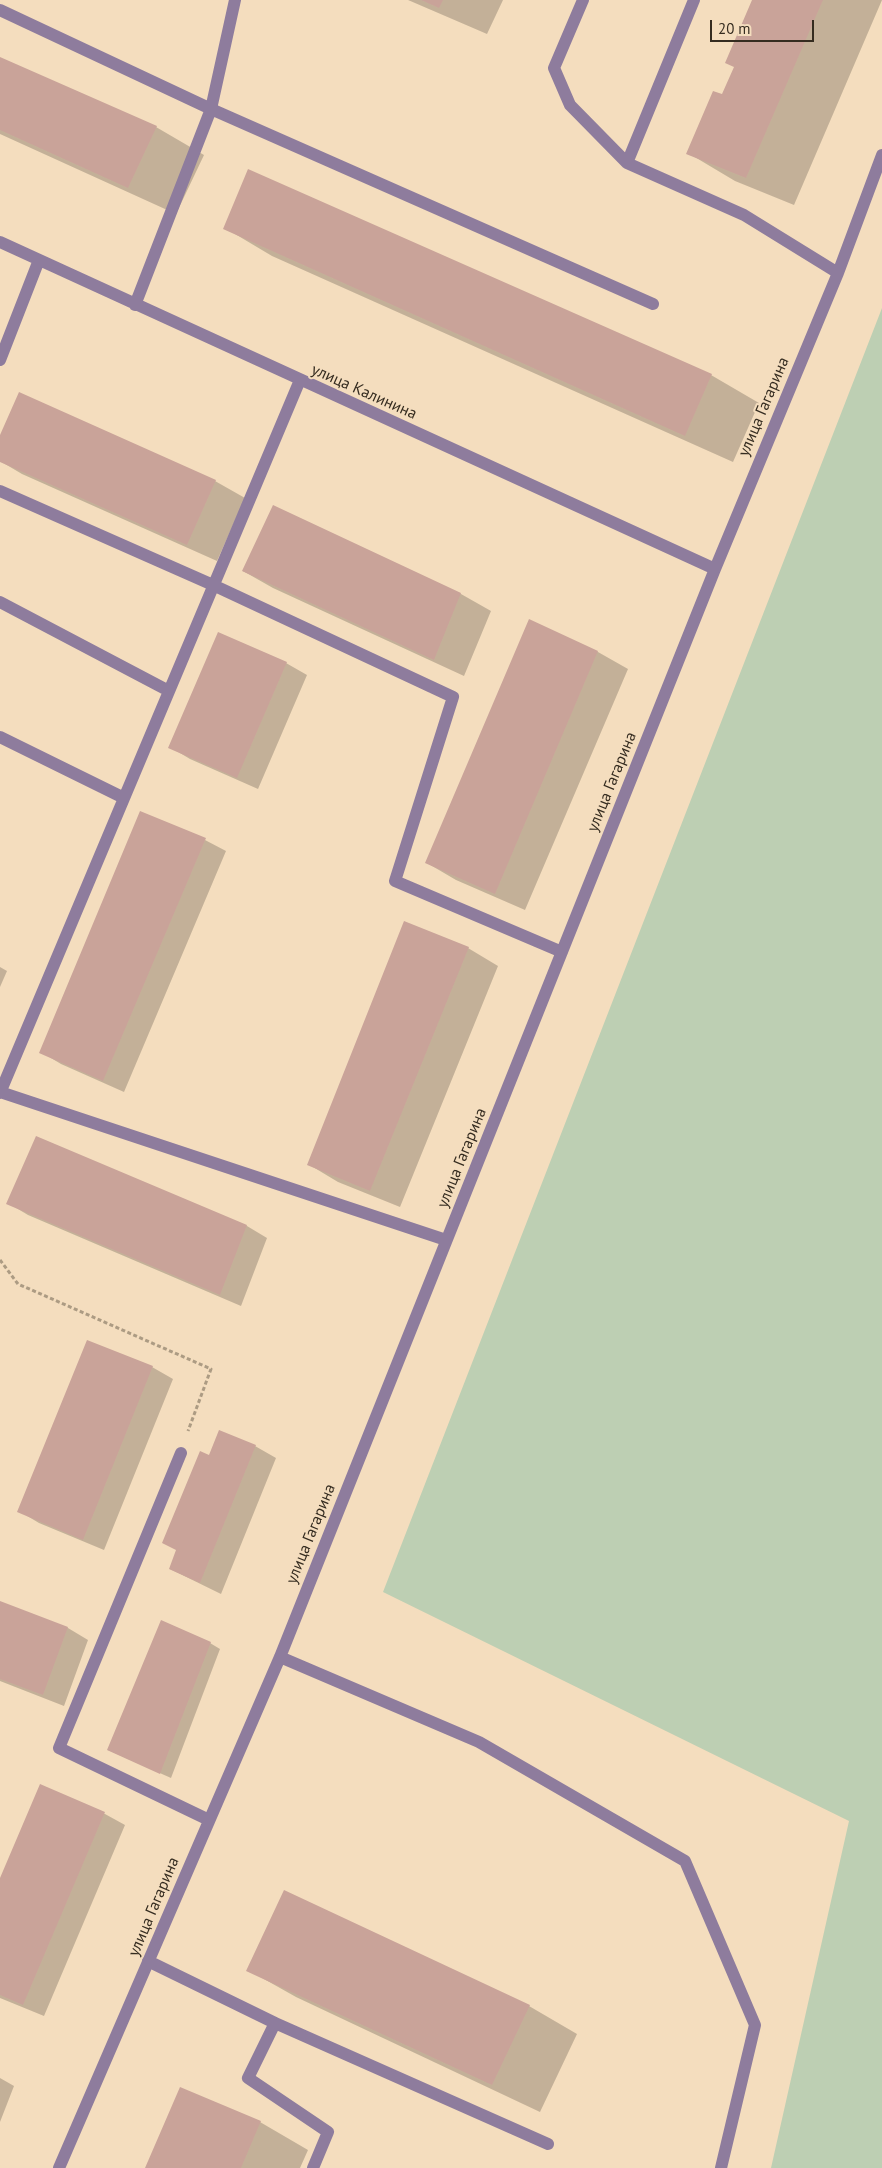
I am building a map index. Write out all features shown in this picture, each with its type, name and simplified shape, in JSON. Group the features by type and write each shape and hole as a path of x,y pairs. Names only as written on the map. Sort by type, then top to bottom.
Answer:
{"street":[{"path":"135,305 212,109 235,0"},
{"path":"583,0 554,68 570,105 627,163 744,215 838,273"},
{"path":"627,163 694,0"},
{"path":"0,10 212,109 653,304"},
{"name":"улица Гагарина","path":"59,2168 280,1657 715,569 838,273 882,155"},
{"name":"улица Калинина","path":"0,242 715,569"},
{"path":"0,360 39,260"},
{"path":"300,380 0,1092 446,1240"},
{"path":"0,491 214,585 453,697 395,881 562,952"},
{"path":"0,602 169,691"},
{"path":"0,737 124,798"},
{"path":"181,1453 59,1748 209,1820"},
{"path":"280,1657 478,1742 685,1860 755,2025 721,2168"},
{"path":"148,1961 275,2023 548,2144"},
{"path":"275,2023 248,2078 328,2132 314,2168"}],"path":[{"path":"0,1260 18,1284 211,1369 181,1453"}],"green space":[{"path":"882,308 882,2168 771,2168 849,1821 383,1592"}],"building":[{"path":"421,0 443,0 439,8"},
{"path":"752,0 823,0 746,178 686,154 713,91 722,94 734,67 725,63"},
{"path":"0,57 157,126 128,188 0,130"},
{"path":"248,169 712,374 685,436 223,229"},
{"path":"19,392 216,480 187,545 0,462 0,435"},
{"path":"273,505 461,593 434,660 242,571"},
{"path":"529,619 598,651 495,894 425,863"},
{"path":"218,632 287,662 237,778 168,748"},
{"path":"140,811 206,838 103,1081 39,1053"},
{"path":"404,921 469,947 370,1191 307,1165"},
{"path":"36,1136 247,1225 220,1295 6,1204"},
{"path":"87,1340 153,1366 83,1540 17,1512"},
{"path":"219,1430 256,1445 200,1583 169,1569 176,1550 162,1543 200,1451 209,1455"},
{"path":"0,1601 68,1627 43,1695 0,1679"},
{"path":"161,1620 211,1642 160,1774 107,1750"},
{"path":"40,1784 105,1812 23,2005 0,1995 0,1878"},
{"path":"284,1890 530,2005 492,2085 246,1971"},
{"path":"180,2087 261,2121 241,2168 145,2168"}]}
